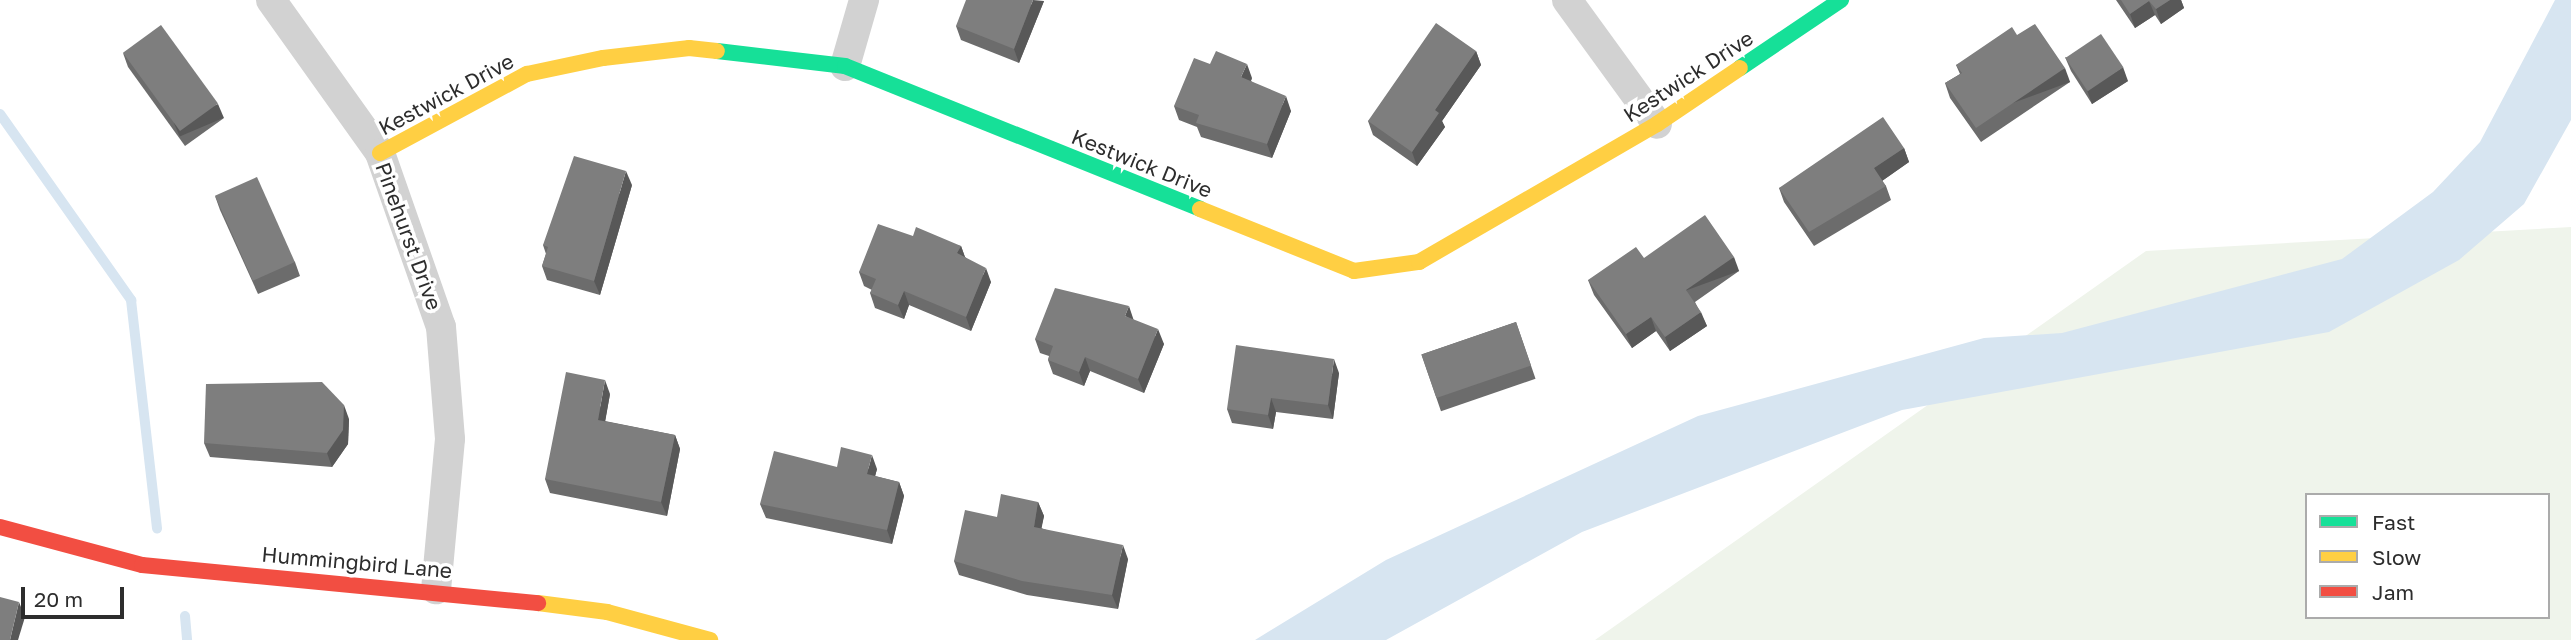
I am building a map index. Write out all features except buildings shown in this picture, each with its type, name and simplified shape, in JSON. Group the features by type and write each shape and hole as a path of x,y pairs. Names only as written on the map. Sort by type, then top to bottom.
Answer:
{"street":[{"name":"Pinehurst Drive","path":"271,0 380,153 416,243 443,340 450,439 436,589"},
{"path":"845,66 864,0"},
{"path":"1567,0 1657,124"},
{"name":"Kestwick Drive","path":"380,153 527,74 603,58 689,48 845,66 1354,271 1419,262 1657,124 1841,0"},
{"name":"Hummingbird Lane","path":"0,527 142,565 436,589 607,612 710,640"}],"shaded area":[{"path":"2555,0 2571,0 2571,120 2524,204 2459,260 2329,332 1902,410 1582,532 1386,640 1255,640 1386,560 1698,416 1984,338 2062,333 2342,259 2433,192 2480,142"},
{"path":"2571,227 2571,640 1595,640 2146,251"}],"waterway":[{"path":"0,114 131,300 157,529"},
{"path":"185,616 187,640"}],"traffic: fast":[{"path":"1740,68 1841,0"},
{"path":"717,51 845,66 1200,209"}],"traffic: slow":[{"path":"380,153 527,74 603,58 689,48 717,51"},
{"path":"1200,209 1354,271 1419,262 1657,124 1740,68"},
{"path":"538,603 607,612 710,640"}],"traffic: jam":[{"path":"0,527 142,565 538,603"}]}
